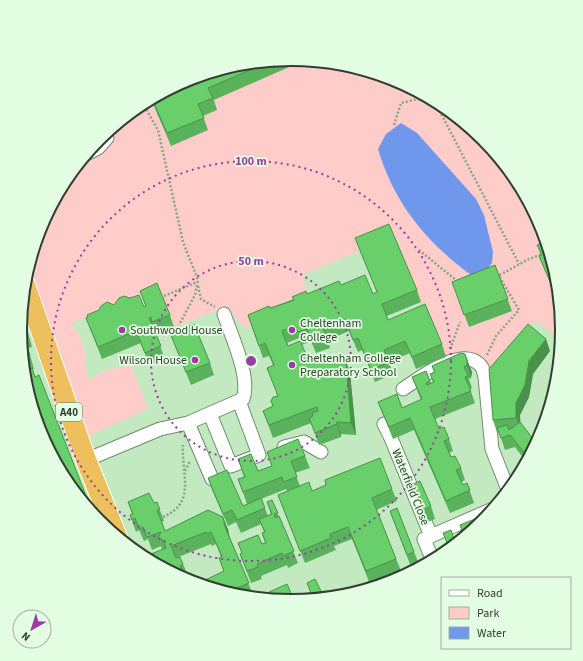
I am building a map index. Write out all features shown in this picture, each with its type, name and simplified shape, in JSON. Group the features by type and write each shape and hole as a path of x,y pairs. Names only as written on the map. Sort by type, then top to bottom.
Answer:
{"highway":[{"name":"A40","path":"29,299 86,460 112,525"}],"street":[{"path":"86,460 160,429 190,428 210,414 242,399 245,393 243,373 224,314"},
{"path":"403,389 449,361 464,358 473,360 482,366 485,377 492,449 506,484"},
{"path":"239,401 259,455"},
{"path":"210,414 231,466 259,455 304,442 321,452"},
{"name":"Waterfield Close","path":"384,424 392,438 427,538 431,555"},
{"path":"190,428 212,479"},
{"path":"427,538 483,513"}],"path":[{"path":"394,125 401,103 419,98"},
{"path":"147,110 158,130 182,242 198,283 201,299 224,314"},
{"path":"441,113 519,264"},
{"path":"419,250 458,282"},
{"path":"492,278 544,253"},
{"path":"482,366 496,336 519,310 499,276"},
{"path":"164,296 198,283"},
{"path":"180,325 195,295 198,283"},
{"path":"449,361 448,354 460,322"},
{"path":"163,517 176,510 183,502 185,477 183,442 190,428"}],"shaded area":[{"name":"Cheltenham College","path":"325,68 360,75 393,86 408,93 424,101 453,121 479,143 501,169 521,198 542,245 554,296 556,330 554,365 547,399 536,432 529,447 521,463 501,492 483,513 424,539 431,555 424,560 377,581 326,593 292,595 257,593 223,586 190,575 175,568 159,560 130,540 104,518 82,492 62,463 58,455 29,358 27,330 29,296 36,262 47,229 54,214 62,198 82,169 104,143 130,121 158,102"}],"green space":[{"path":"292,66 326,68 360,75 393,86 408,93 424,101 453,121 479,143 501,169 521,198 536,229 547,262 554,296 556,335 536,321 490,374 485,365 446,357 393,236 303,275 310,304 252,327 247,327 240,323 229,306 174,327 162,296 147,296 71,323 79,334 84,347 87,377 92,380 101,371 131,365 148,409 79,440 30,291 36,262 47,229 54,214 62,198 82,169 104,143 130,121 159,101 206,80 257,68"}],"water":[{"path":"401,123 417,133 476,199 484,215 493,252 492,263 483,274 471,275 440,249 414,220 393,187 378,149 386,134"}],"building":[{"path":"253,69 208,88 213,98 198,104 204,118 167,133 154,104 175,93 206,80"},
{"name":"Cheltenham College Preparatory School","path":"389,224 417,290 382,304 388,320 425,304 442,344 412,357 405,341 384,350 389,362 371,370 358,338 353,340 345,319 323,328 326,335 312,341 307,329 298,332 295,326 282,331 288,346 300,341 310,363 332,357 334,364 335,362 346,361 351,423 337,422 337,424 315,433 309,418 313,416 312,413 318,411 317,407 269,425 263,411 273,406 271,401 273,397 278,396 267,368 274,365 265,343 259,346 248,315 269,306 270,308 294,300 292,297 306,291 307,294 339,281 341,285 365,275 373,294 377,292 355,238"},
{"path":"541,243 542,245 552,287 539,256 542,255 537,245"},
{"path":"495,265 508,299 464,315 452,282"},
{"name":"Southwood House","path":"157,283 170,315 152,322 151,317 149,318 161,346 145,353 136,331 98,347 86,318 88,317 87,315 99,310 101,306 107,302 114,305 119,298 124,296 130,298 139,295 144,307 146,306 140,291"},
{"name":"Wilson House","path":"194,324 210,363 186,372 170,333"},
{"path":"528,324 546,339 529,361 525,385 516,403 516,418 493,420 489,369"},
{"path":"461,353 465,354 467,360 467,365 464,367 468,376 465,377 471,391 430,407 439,429 444,427 449,439 444,441 451,457 455,456 461,468 456,470 463,485 467,483 470,490 446,501 410,418 389,427 378,402 397,394 402,408 422,399 412,377 426,371 430,381 426,383 427,385 434,382 430,374 435,372 432,366"},
{"path":"32,368 35,377 39,375 87,497 62,463 47,432 36,399 30,369"},
{"path":"520,422 533,439 525,454 510,435 501,438 497,428 507,425 509,430"},
{"path":"298,439 305,456 291,461 297,477 283,482 282,477 243,492 238,479 245,477 238,459 251,454 258,471 272,466 267,452"},
{"path":"380,458 392,489 372,498 396,559 366,571 348,527 330,534 331,538 300,551 278,495 309,482 312,491 326,485 325,480"},
{"path":"227,470 243,506 261,498 265,508 237,520 232,510 223,514 208,478"},
{"path":"420,481 431,506 424,510 413,484"},
{"path":"149,493 154,503 157,502 160,509 157,510 165,531 208,510 223,517 225,527 249,583 235,589 204,580 224,571 219,558 222,556 211,532 207,534 206,532 171,546 176,558 180,557 183,564 180,566 183,572 159,560 151,554 166,548 163,540 158,538 161,532 147,537 143,527 139,529 135,518 132,520 130,515 133,514 128,502"},
{"path":"272,500 278,513 274,514 275,518 279,516 294,551 283,556 282,553 257,564 258,567 247,571 240,554 242,553 238,543 258,535 262,544 266,543 262,533 265,532 259,519 272,514 267,502"},
{"path":"397,508 414,552 407,555 390,511"},
{"path":"480,517 463,532 460,525"},
{"path":"451,530 454,539 447,544 443,533"},
{"path":"315,579 322,593 311,594 307,583"},
{"path":"287,584 292,595 270,594 269,592"}],"place":[{"name":"Southwood House","path":"122,330"},
{"name":"Cheltenham College","path":"292,330"},
{"name":"Wilson House","path":"195,360"},
{"name":"Cheltenham College Preparatory School","path":"292,365"}]}
